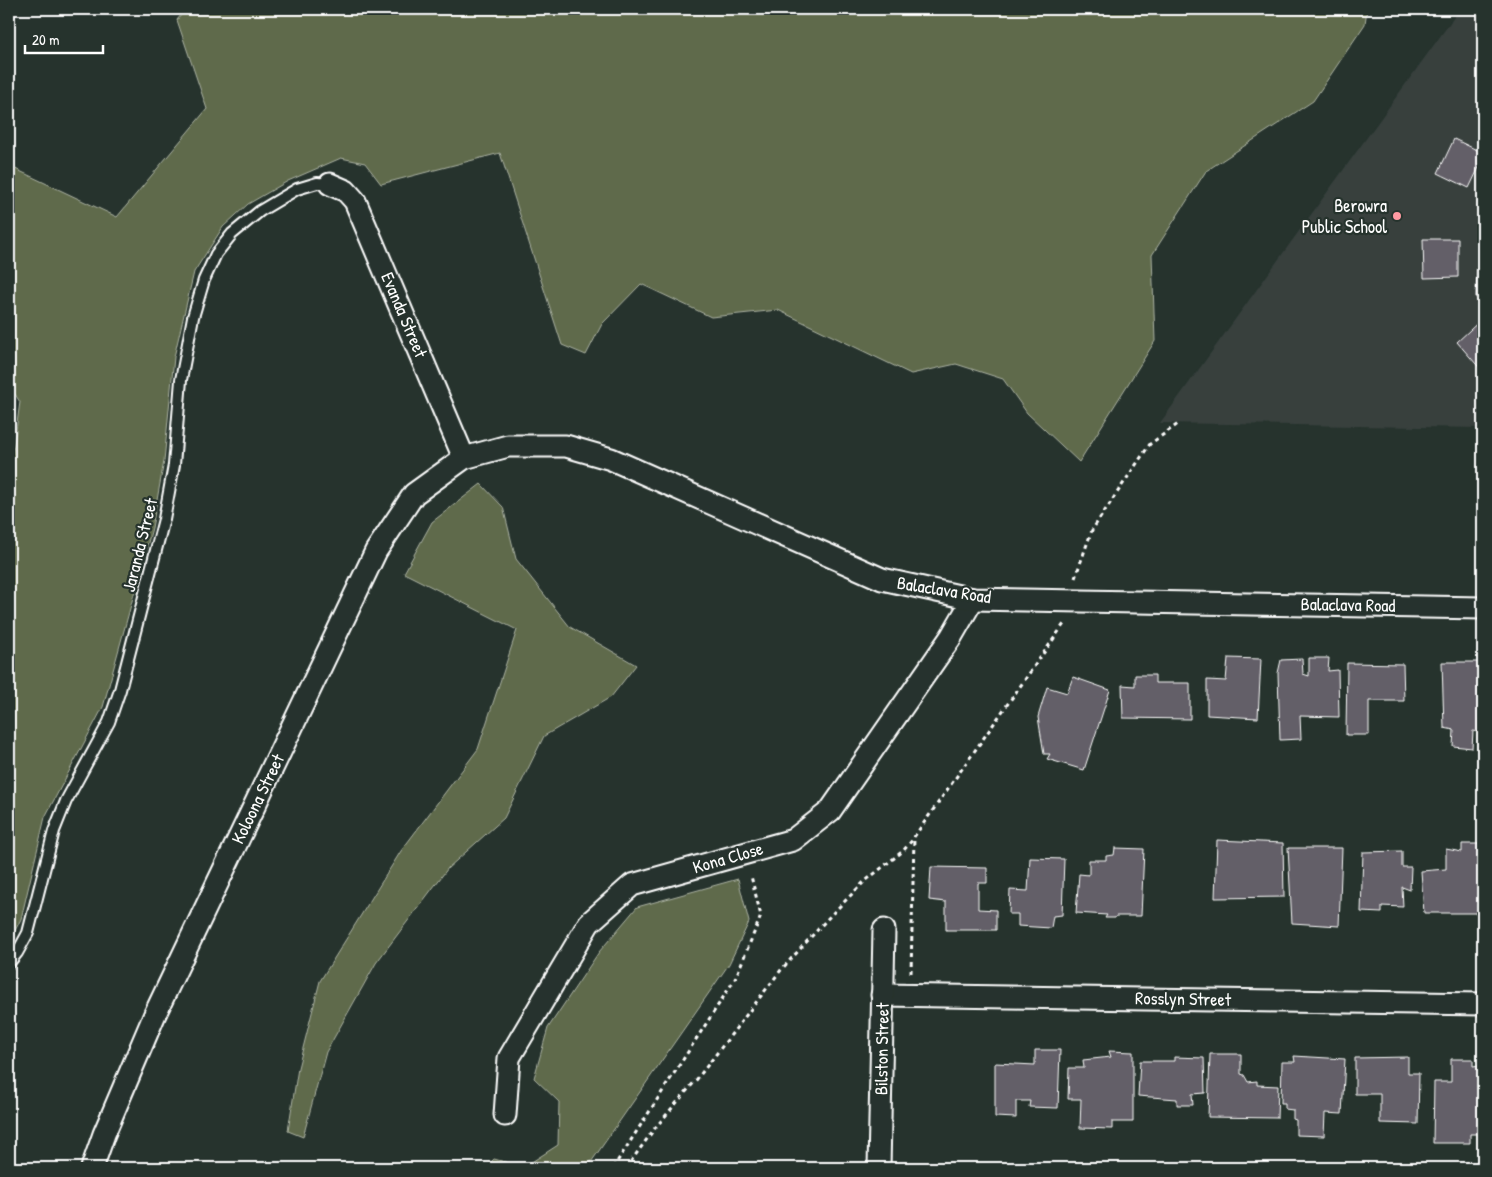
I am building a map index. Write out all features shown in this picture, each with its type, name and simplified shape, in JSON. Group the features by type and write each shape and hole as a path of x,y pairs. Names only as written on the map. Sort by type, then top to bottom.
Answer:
{"street":[{"name":"Evanda Street","path":"330,184 346,191 355,202 464,458"},
{"name":"Balaclava Road","path":"464,458 508,446 566,446 611,459 882,580 973,599 1483,608"},
{"name":"Koloona Street","path":"92,1168 104,1134 155,1014 376,551 414,494 464,458"},
{"name":"Kona Close","path":"505,1115 509,1058 589,923 632,885 793,840 830,811 951,637 973,599"},
{"name":"Bilston Street","path":"879,1168 884,930"},
{"name":"Rosslyn Street","path":"882,995 1483,1004"}],"lane":[{"name":"Jaranda Street","path":"9,963 28,933 54,831 66,801 109,722 120,690 164,519 174,465 181,380 193,318 204,280 216,254 232,234 260,211 297,189 317,183 330,184"}],"path":[{"path":"626,1168 655,1128 697,1079 781,970 864,882 903,851 914,837 1065,623 1069,614 1067,601 1092,530 1150,444 1178,424"},
{"path":"911,995 914,837"},
{"path":"613,1168 736,979 761,916 745,853"}],"shaded area":[{"name":"Berowra Public School","path":"1460,9 1483,9 1483,428 1160,423"}],"green space":[{"path":"186,9 1367,9 1365,24 1313,101 1206,171 1152,255 1155,341 1079,462 1027,413 1003,379 956,364 911,374 778,310 711,317 641,284 602,324 586,355 562,345 500,153 381,184 365,163 341,158 288,181 248,204 223,227 194,272 174,357 164,461 152,528 103,707 45,817 21,919 9,942 9,480 20,402 9,385 9,166 117,217 207,109 177,20"},
{"path":"481,484 503,507 516,559 570,627 636,665 611,697 544,736 504,818 448,868 376,963 326,1052 303,1137 288,1131 298,1068 320,981 401,851 478,749 517,630 404,573 432,522"},
{"path":"738,879 749,922 729,964 587,1168 485,1168 494,1159 524,1167 558,1145 559,1102 534,1078 548,1028 599,952 637,907"}],"building":[{"path":"1454,139 1483,153 1483,159 1469,188 1438,173"},
{"path":"1423,239 1458,239 1458,277 1424,278"},
{"path":"1477,265 1483,265 1483,298 1476,298"},
{"path":"1483,318 1483,372 1457,342"},
{"path":"1228,658 1261,659 1258,718 1207,715 1207,680 1226,681"},
{"path":"1309,658 1329,658 1328,671 1338,670 1339,717 1300,716 1301,739 1280,740 1278,673 1281,660 1302,659 1303,674 1309,676"},
{"path":"1442,662 1479,662 1480,732 1473,731 1472,748 1453,746 1454,730 1444,728"},
{"path":"1347,663 1403,664 1404,701 1369,701 1369,735 1346,735"},
{"path":"1135,675 1155,675 1155,683 1190,683 1190,719 1123,718 1122,685 1135,686"},
{"path":"1073,677 1110,690 1084,770 1047,759 1050,754 1044,754 1038,717 1047,687 1067,693"},
{"path":"1217,840 1283,843 1284,897 1215,898"},
{"path":"1462,844 1483,844 1483,913 1424,913 1421,871 1446,869 1446,849 1462,852"},
{"path":"1115,848 1144,849 1141,916 1105,918 1107,915 1076,913 1079,874 1089,875 1089,860 1106,860 1106,856 1114,855"},
{"path":"1288,848 1342,848 1339,926 1292,923"},
{"path":"1402,851 1402,867 1411,867 1410,890 1402,887 1403,907 1382,906 1382,913 1361,912 1363,852"},
{"path":"1030,858 1064,859 1062,915 1053,916 1051,928 1018,926 1018,914 1009,914 1010,890 1028,891"},
{"path":"931,867 987,868 987,883 978,883 978,909 996,910 996,930 946,930 946,902 929,900"},
{"path":"1035,1050 1060,1050 1058,1108 1029,1107 1030,1101 1016,1101 1016,1118 995,1117 995,1063 1035,1065"},
{"path":"1109,1051 1133,1052 1133,1122 1112,1122 1112,1129 1080,1128 1081,1099 1068,1099 1069,1068 1084,1068 1083,1060 1111,1057"},
{"path":"1210,1054 1241,1054 1241,1074 1244,1075 1248,1082 1257,1081 1257,1085 1278,1086 1277,1118 1208,1117"},
{"path":"1294,1056 1345,1059 1342,1114 1325,1113 1324,1136 1296,1135 1296,1120 1293,1119 1293,1110 1285,1109 1285,1103 1281,1103 1282,1062 1295,1062"},
{"path":"1174,1057 1204,1058 1205,1093 1192,1094 1193,1105 1177,1105 1177,1099 1138,1096 1140,1061 1174,1061"},
{"path":"1408,1057 1408,1073 1419,1073 1418,1124 1380,1123 1380,1094 1355,1094 1355,1058"},
{"path":"1451,1059 1473,1059 1473,1066 1480,1065 1483,1134 1470,1134 1470,1143 1433,1143 1434,1082 1451,1082"}],"place":[{"name":"Berowra Public School","path":"1397,216"}]}
